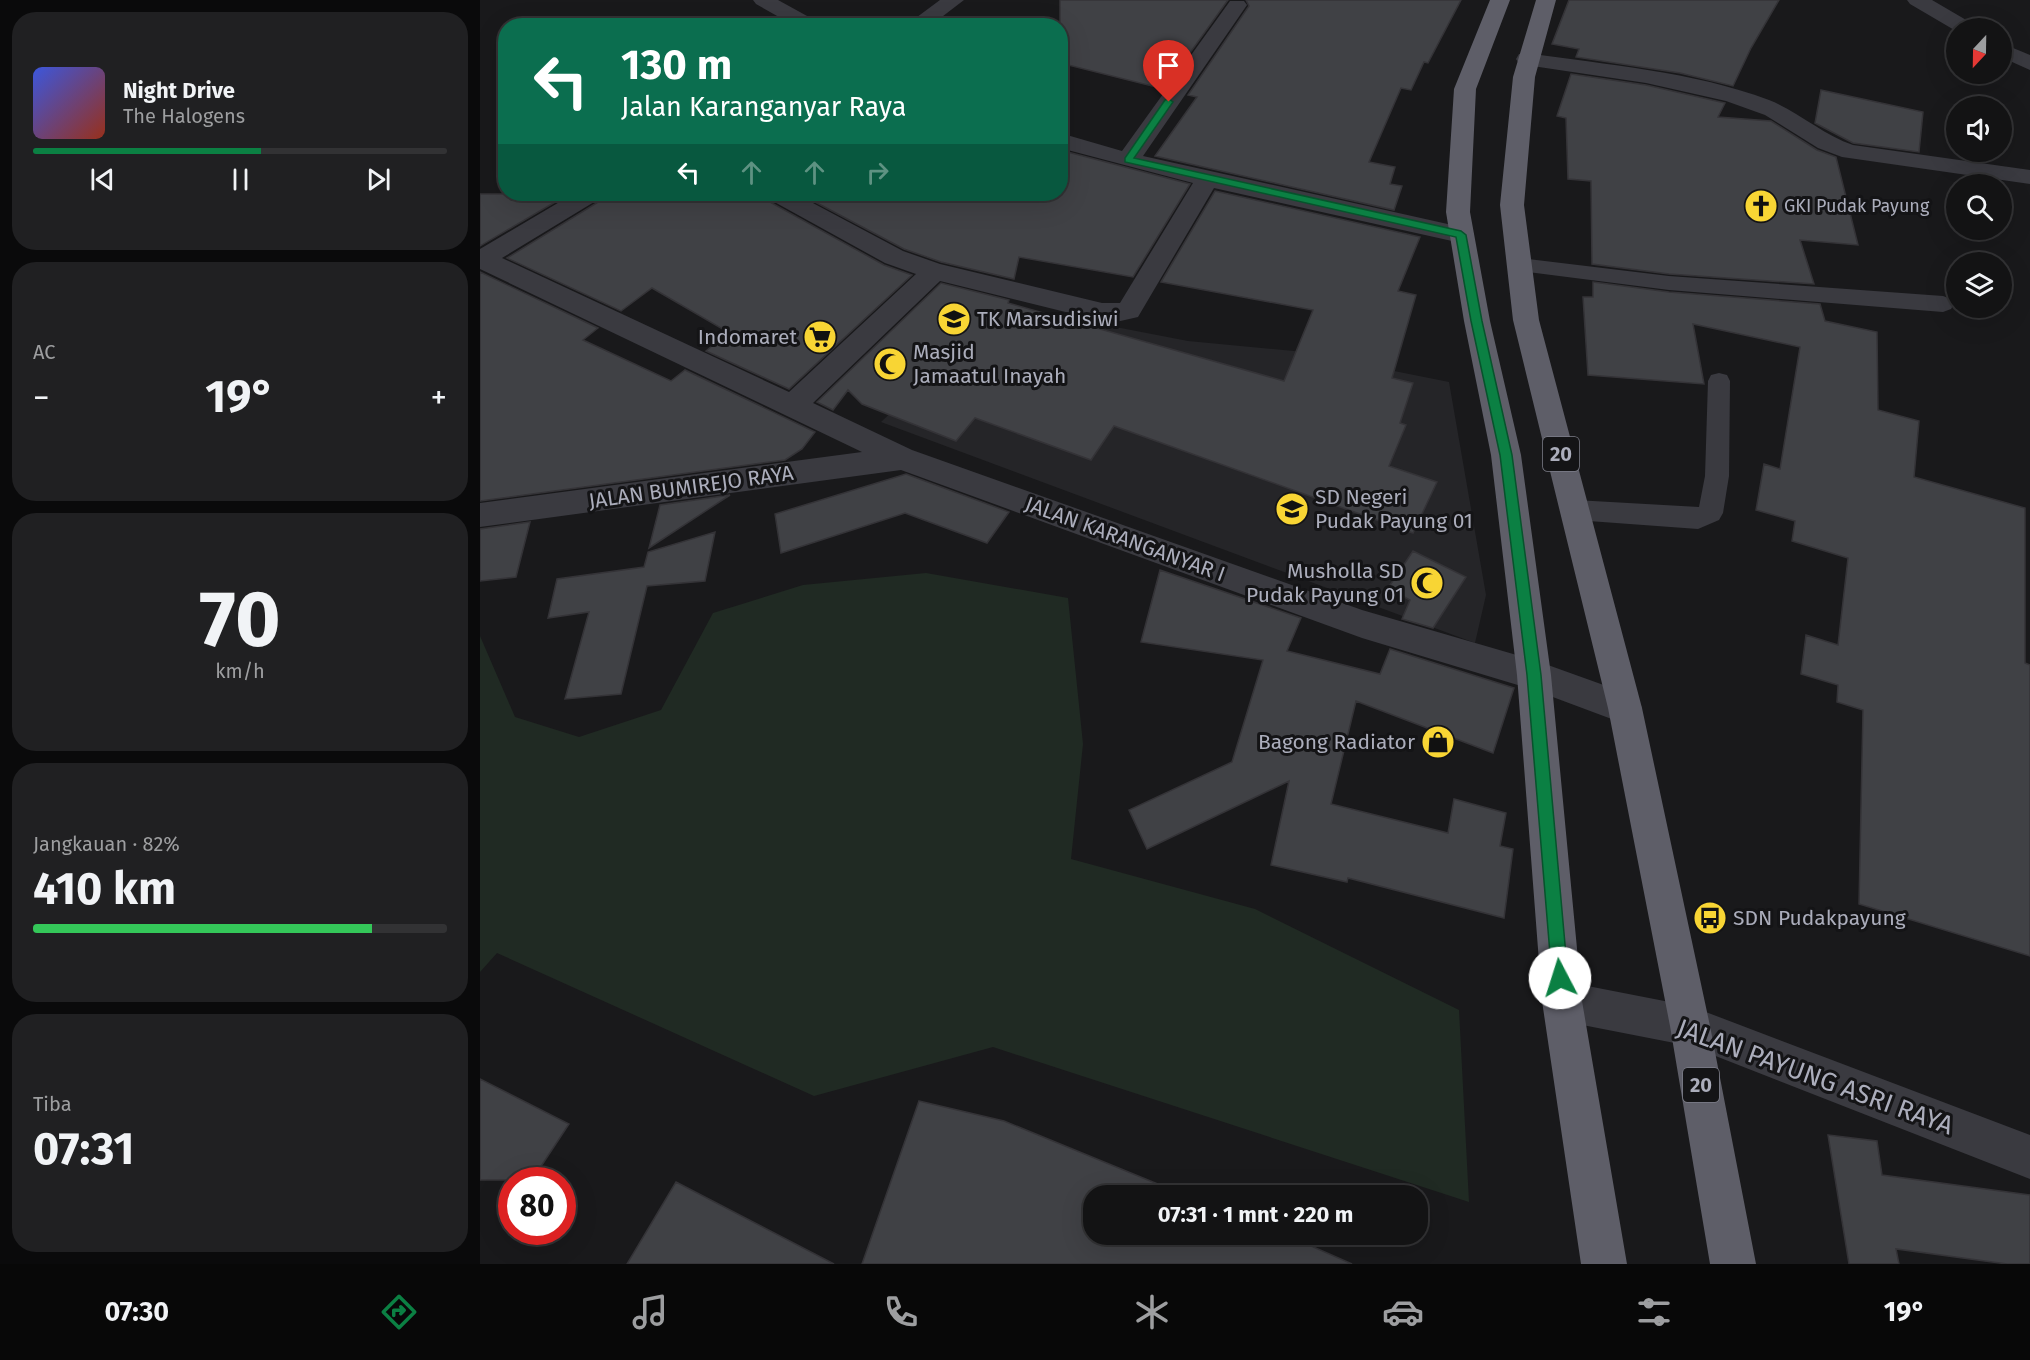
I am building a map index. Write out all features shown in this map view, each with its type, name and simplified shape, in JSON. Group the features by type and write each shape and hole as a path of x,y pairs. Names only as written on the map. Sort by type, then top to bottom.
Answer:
{"highway":[{"path":"1500,0 1465,88 1458,212 1477,321 1506,455 1534,675 1562,1001 1604,1264"},
{"name":"20","path":"1546,0 1527,59 1512,205 1526,320 1625,708 1690,1026 1733,1264"}],"street":[{"path":"763,0 796,18"},
{"path":"927,18 954,0"},
{"path":"1917,0 1948,18"},
{"path":"1128,160 1236,5"},
{"path":"2012,55 2030,64"},
{"path":"1527,59 1726,93 1786,116 1833,147 1850,152 2030,177"},
{"path":"1068,143 1085,150 1207,179 1461,235"},
{"path":"791,201 894,257 935,271 1102,312 1116,313 1129,310 1207,179"},
{"path":"481,259 578,201"},
{"name":"JALAN KARANGANYAR I","path":"481,259 902,458 1362,624 1534,675 1625,708"},
{"path":"792,406 935,271"},
{"name":"JALAN BUMIREJO RAYA","path":"480,515 902,458"},
{"name":"JALAN PAYUNG ASRI RAYA","path":"1562,1001 1690,1026 2030,1157"}],"lane":[{"path":"1520,265 1668,283 1943,304"},
{"path":"1575,510 1698,519 1710,513 1717,476 1719,381"}],"shaded area":[{"name":"SD Negeri Pudak Payung 01","path":"997,304 1188,341 1294,351 1449,382 1486,595 1475,643 881,422 961,346"},
{"path":"926,573 1068,598 1083,744 1071,859 1255,909 1459,1010 1469,1202 1428,1189 1428,1185 1417,1185 993,1047 814,1096 497,953 480,972 480,636 515,717 579,737 661,710 713,613 803,585"}],"building":[{"path":"1060,0 1228,0 1164,89 1068,65 1068,18 1060,18"},
{"path":"1246,0 1461,0 1428,63 1424,62 1411,90 1401,88 1369,162 1395,167 1390,184 1402,186 1394,210 1155,156 1197,97 1188,95 1249,6"},
{"path":"1569,0 1779,0 1751,48 1733,86 1680,73 1576,57 1579,49 1552,44"},
{"path":"1571,74 1646,85 1725,103 1718,117 1771,121 1817,150 1836,157 1858,245 1800,240 1814,284 1669,274 1592,264 1591,181 1568,179 1566,118 1557,116"},
{"path":"1821,90 1923,112 1919,152 1853,143 1815,123"},
{"path":"1068,152 1190,184 1133,277 1019,257 1014,279 941,262 904,249 813,201 1068,201"},
{"path":"1215,191 1420,237 1398,291 1416,295 1392,378 1413,383 1400,423 1406,425 1389,466 1437,482 1413,533 1114,426 1091,460 975,418 956,441 862,404 848,390 833,410 817,402 941,283 1009,300 1008,303 1284,381 1313,310 1161,282"},
{"path":"480,194 498,194 498,201 557,201 480,246"},
{"path":"600,201 768,201 884,265 912,275 789,389 706,351 728,332 652,288 621,311 507,258"},
{"path":"480,272 598,328 583,340 671,381 685,370 815,432 802,449 785,460 480,501"},
{"path":"1593,282 1669,292 1820,304 1825,321 1877,332 1878,410 1919,421 1914,477 2025,508 2025,663 2030,665 2030,956 1859,904 1863,710 1837,702 1838,685 1801,674 1806,635 1838,645 1848,558 1792,541 1795,521 1756,510 1764,464 1780,469 1800,347 1693,324 1704,384 1588,375 1583,297 1593,297"},
{"path":"906,474 1009,512 987,543 905,513 781,553 775,514"},
{"path":"730,495 649,548 660,505"},
{"path":"530,522 516,577 480,581 480,529"},
{"path":"715,532 705,581 647,586 621,694 565,699 589,612 548,618 557,579 644,567 648,552"},
{"name":"Musholla SD Pudak Payung 01","path":"1413,551 1466,577 1433,628 1402,619 1410,600 1388,588"},
{"path":"1160,570 1301,618 1287,651 1380,674 1390,649 1514,688 1493,753 1356,701 1331,804 1448,833 1454,799 1506,813 1500,846 1513,849 1504,918 1348,878 1347,882 1271,865 1289,781 1147,849 1129,810 1232,762 1263,660 1141,642"},
{"path":"480,1079 569,1124 541,1167 498,1167 498,1180 480,1180"},
{"path":"919,1101 1004,1121 1160,1185 1083,1185 1083,1245 1309,1245 1352,1264 862,1264"},
{"path":"1828,1135 1877,1141 1882,1175 2030,1195 2030,1264 2007,1264 1896,1249 1899,1264 1849,1264"},
{"path":"676,1182 834,1264 627,1264"}],"place":[{"name":"GKI Pudak Payung","path":"1761,206"},
{"name":"TK Marsudisiwi","path":"954,319"},
{"name":"Indomaret","path":"820,337"},
{"name":"Masjid Jamaatul Inayah","path":"890,364"},
{"name":"SD Negeri Pudak Payung 01","path":"1292,509"},
{"name":"Musholla SD Pudak Payung 01","path":"1427,583"},
{"name":"Bagong Radiator","path":"1438,742"},
{"name":"SDN Pudakpayung","path":"1710,918"}],"route":[{"path":"1169,102 1128,160 1461,235 1506,455 1534,675 1560,978"}]}
